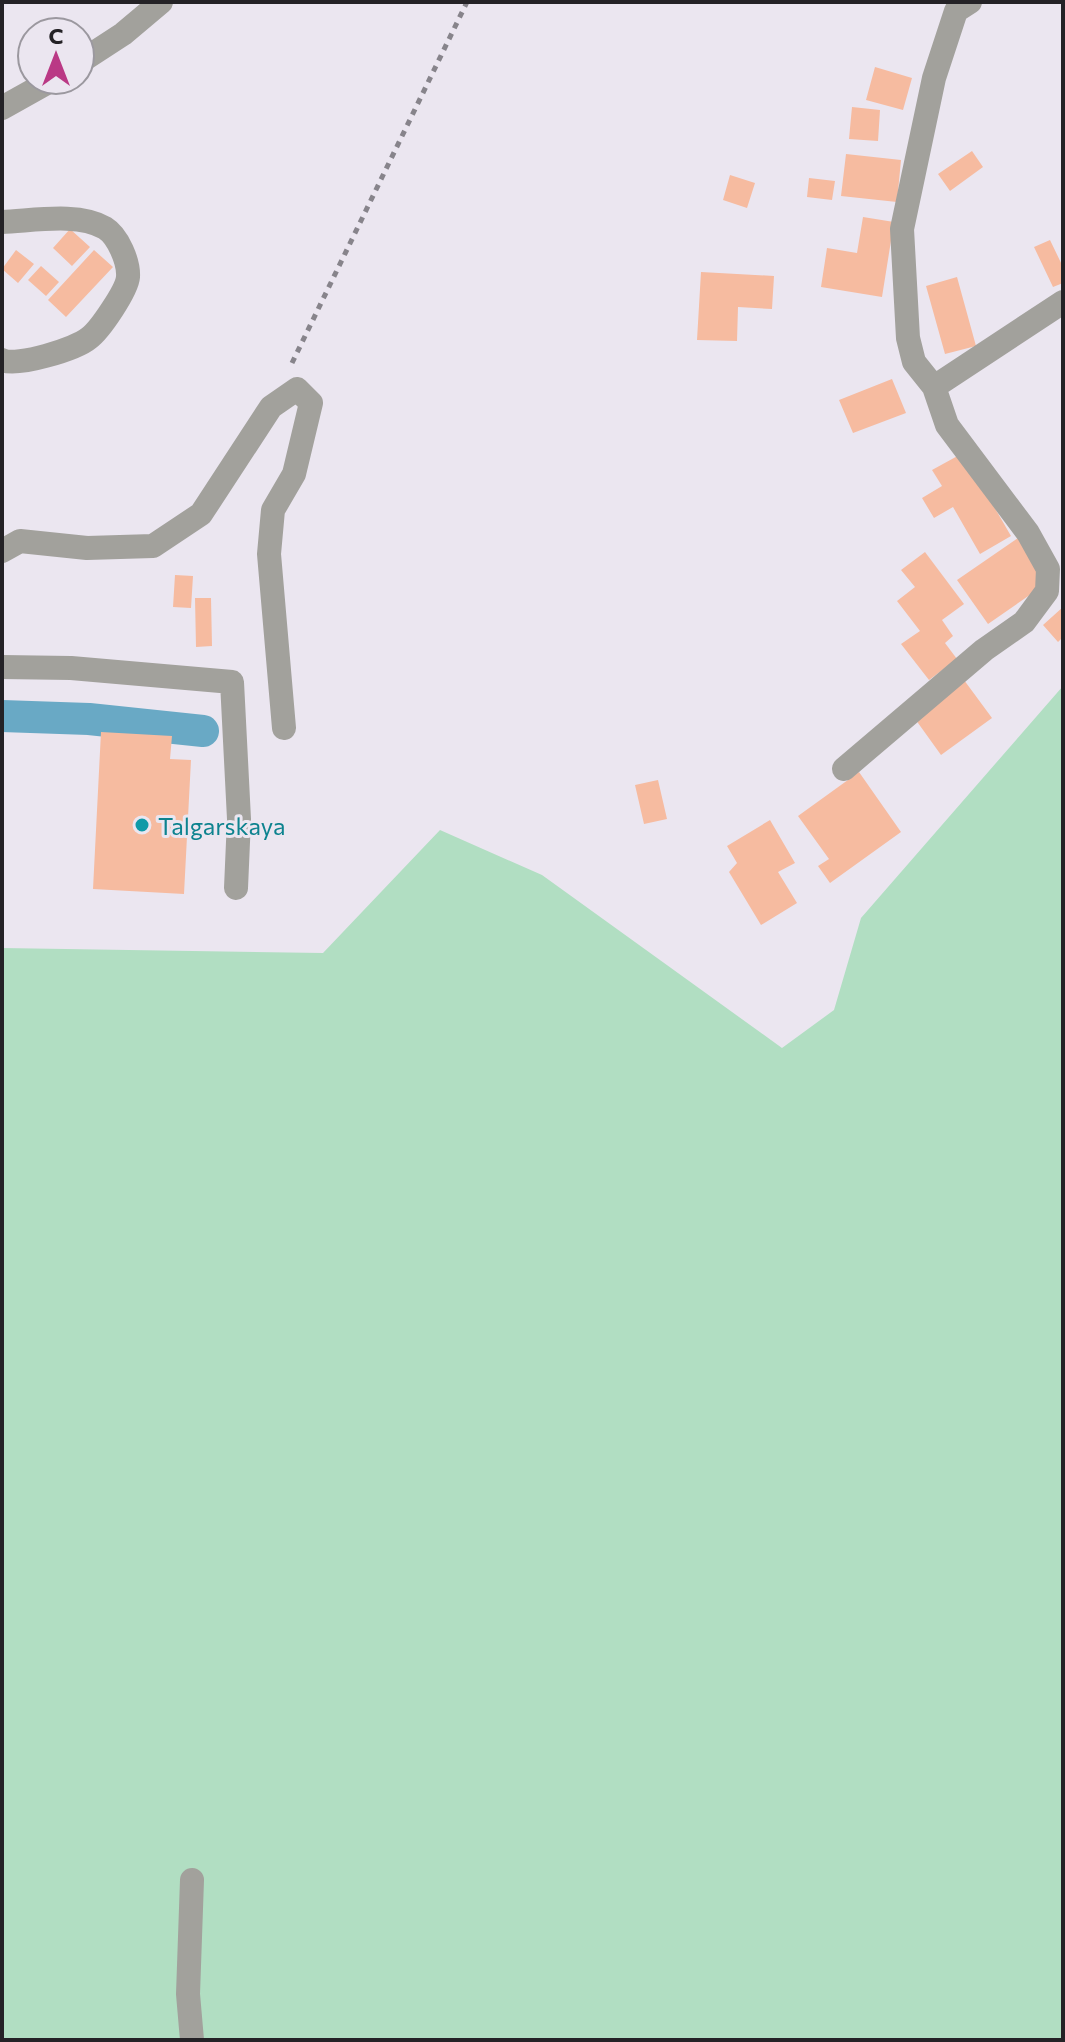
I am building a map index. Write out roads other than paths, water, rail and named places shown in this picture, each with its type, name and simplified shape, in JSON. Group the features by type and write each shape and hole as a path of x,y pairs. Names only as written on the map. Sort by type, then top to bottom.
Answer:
{"street":[{"path":"96,50 161,2"},
{"path":"844,769 984,650 1024,622 1047,591 1048,569 1028,533 947,425 934,387 914,362 908,338 902,229 934,78 962,5"},
{"path":"2,108 23,96"},
{"path":"2,222 81,221 107,229 123,251 128,278 110,313 89,339 47,356 9,363 2,360"},
{"path":"934,387 1063,302"},
{"path":"2,551 20,541 87,548 153,546 201,514 271,407 297,389 311,403 294,474 273,510 269,554 284,728"},
{"path":"2,667 71,668 232,682 239,819 236,888"},
{"path":"192,1880 188,1994 192,2040"}],"waterway":[{"path":"2,716 89,719 203,731"}],"place":[{"name":"Talgarskaya","path":"142,825"}]}
